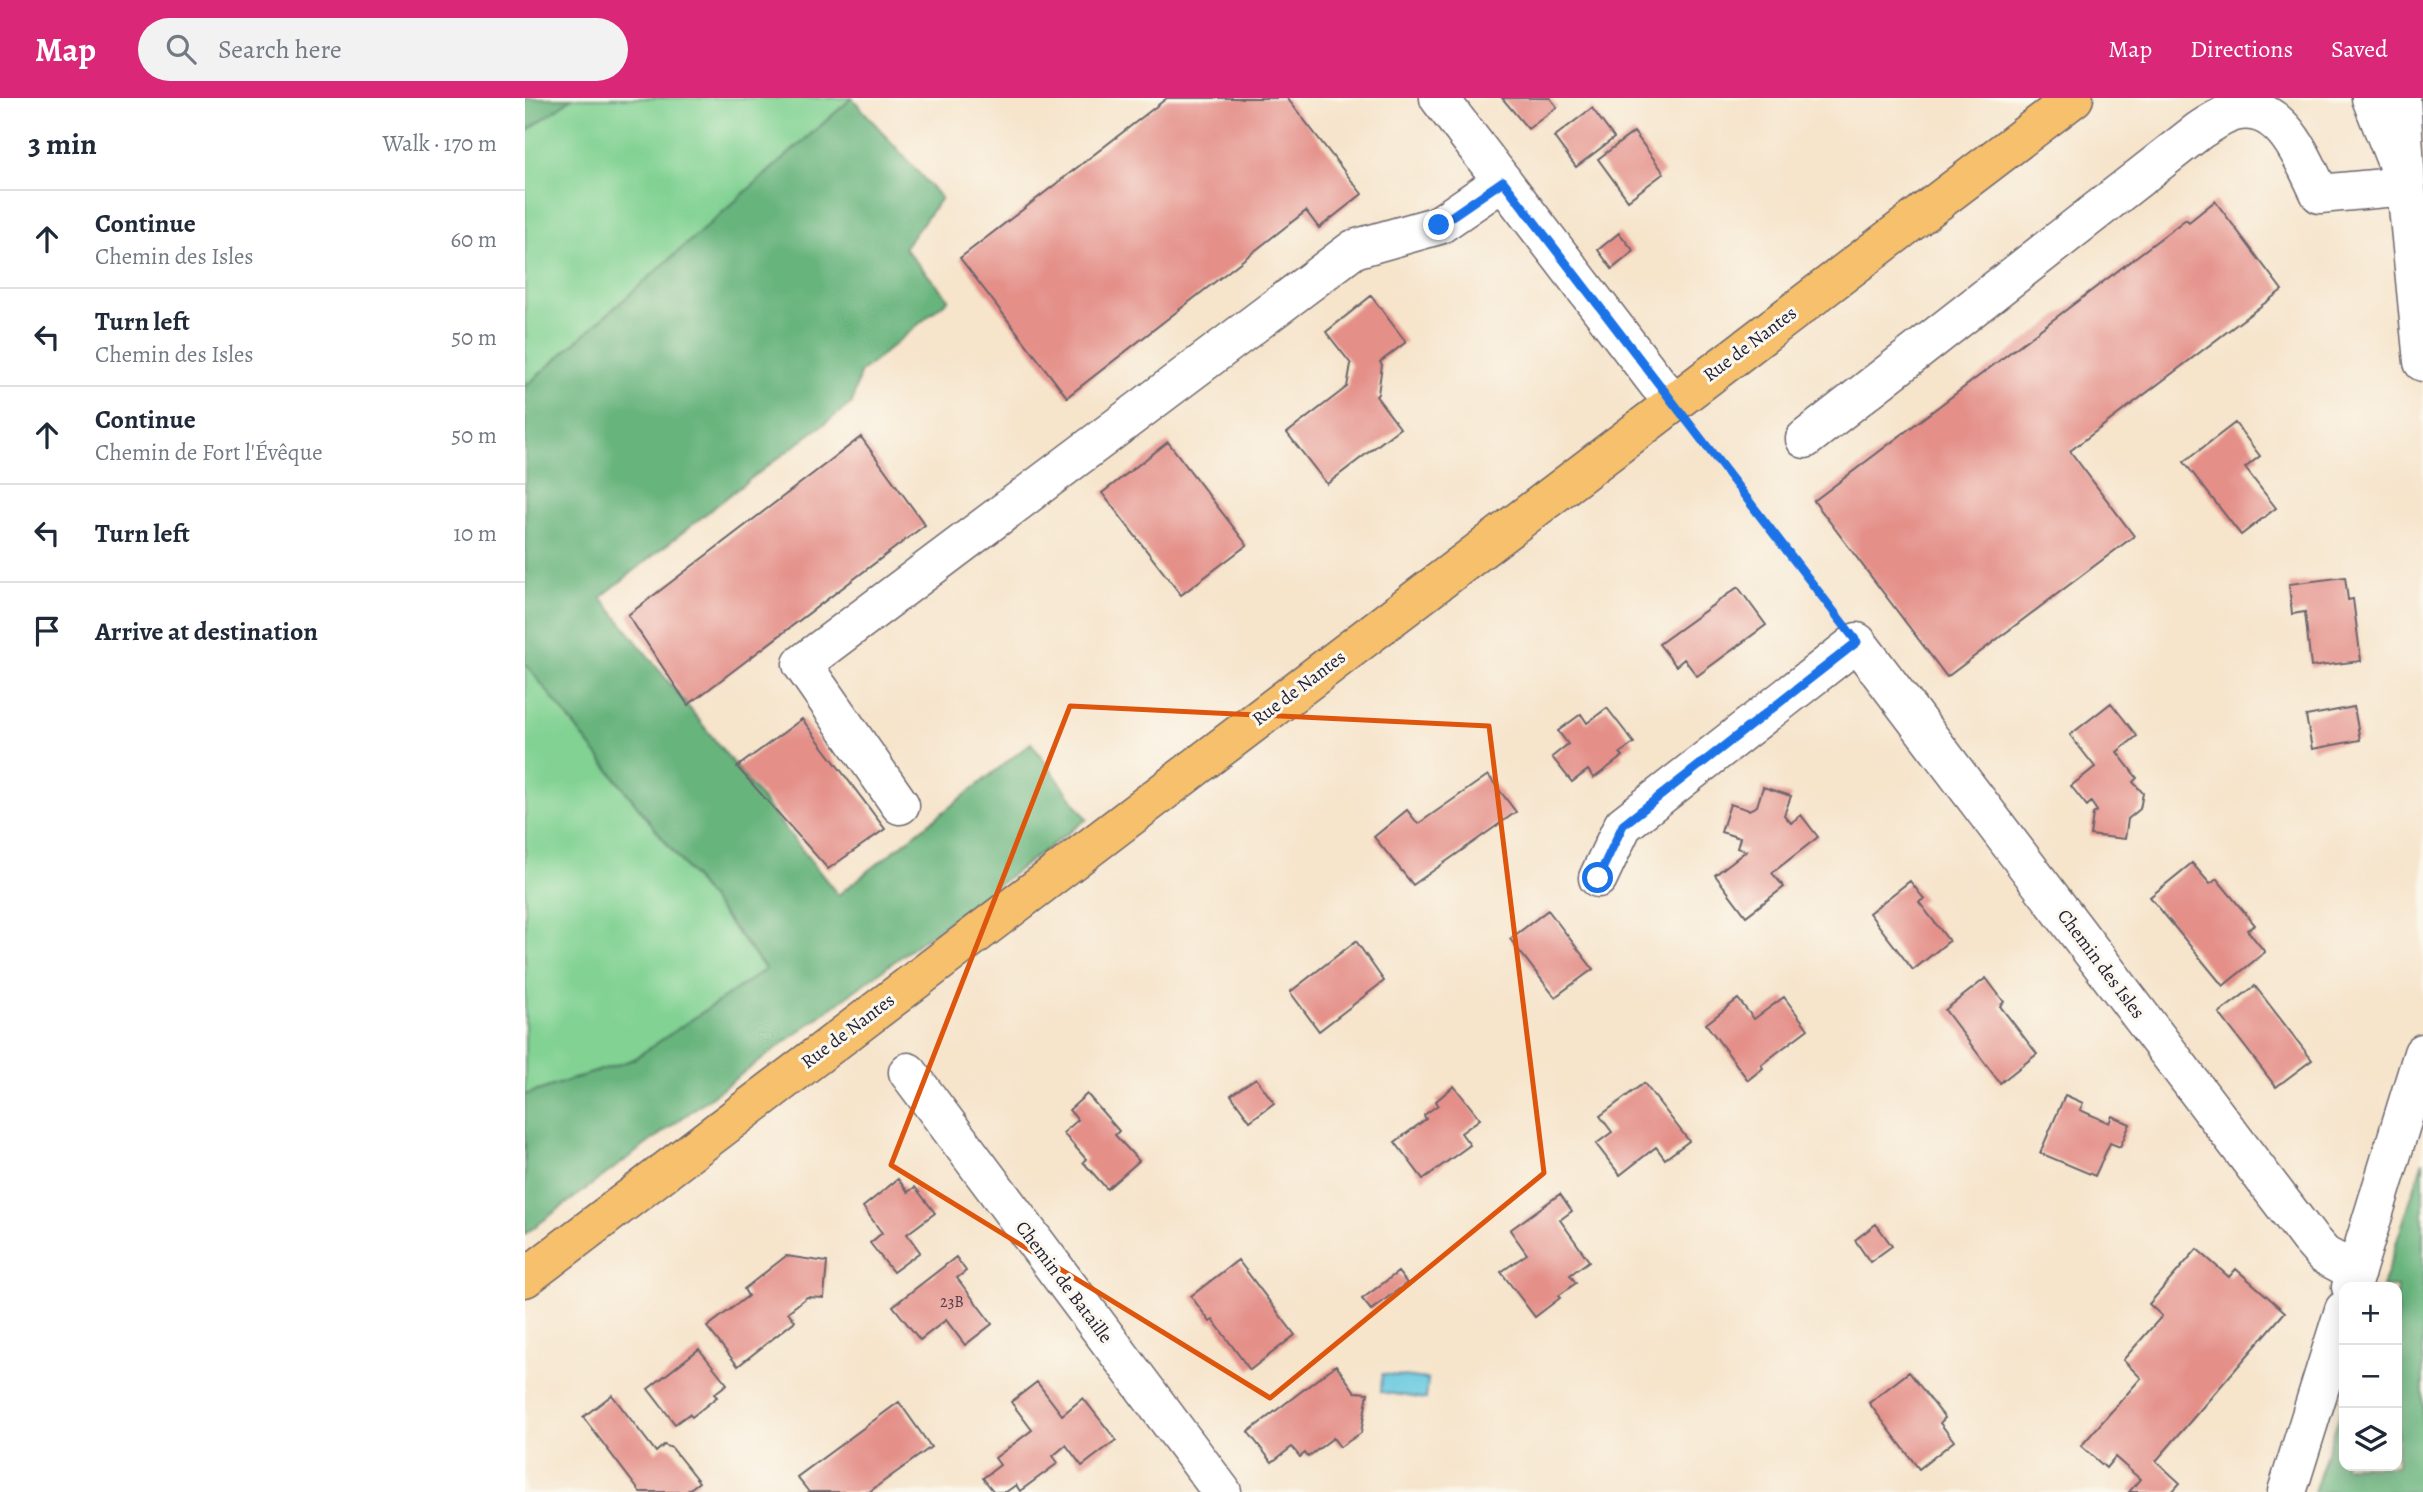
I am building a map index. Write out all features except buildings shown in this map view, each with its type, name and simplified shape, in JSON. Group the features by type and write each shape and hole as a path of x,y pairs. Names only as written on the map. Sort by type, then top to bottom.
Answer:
{"main road":[{"name":"Rue de Nantes","path":"525,1278 2074,98"}],"street":[{"path":"1439,98 1658,384 1675,402"},
{"path":"2371,98 2406,186"},
{"path":"2401,98 2406,186 2423,362"},
{"path":"1805,439 2200,130 2234,112 2258,112 2275,120 2293,143 2320,194 2406,186"},
{"path":"900,805 802,664 1354,249 1439,225 1503,181"},
{"path":"1598,878 1623,825 1857,642"},
{"name":"Chemin des Isles","path":"1857,642 2309,1238 2324,1255 2354,1280"},
{"path":"2354,1280 2423,1053"},
{"name":"Chemin de Bataille","path":"908,1072 1222,1492"},
{"path":"2287,1492 2339,1326"}],"path":[{"path":"1675,402 1857,642"}],"highlighted area":[{"path":"1070,706 1489,726 1544,1173 1270,1398 891,1165"}],"green space":[{"path":"525,98 572,98 525,132"},
{"path":"572,98 852,98 525,387 525,132"},
{"path":"852,98 941,198 904,248 949,299 860,373 852,403 741,486 601,597 838,895 1031,743 1087,819 525,1234 525,1095 632,1060 766,969 525,663 525,387"},
{"path":"525,663 766,970 632,1060 525,1095"},
{"path":"2423,1161 2423,1492 2314,1492 2339,1416 2339,1471 2402,1471 2402,1282 2384,1282"}],"water":[{"path":"1382,1374 1428,1379 1426,1399 1381,1392"}],"route":[{"path":"1439,225 1503,181 1857,642 1623,825 1598,878"}]}
